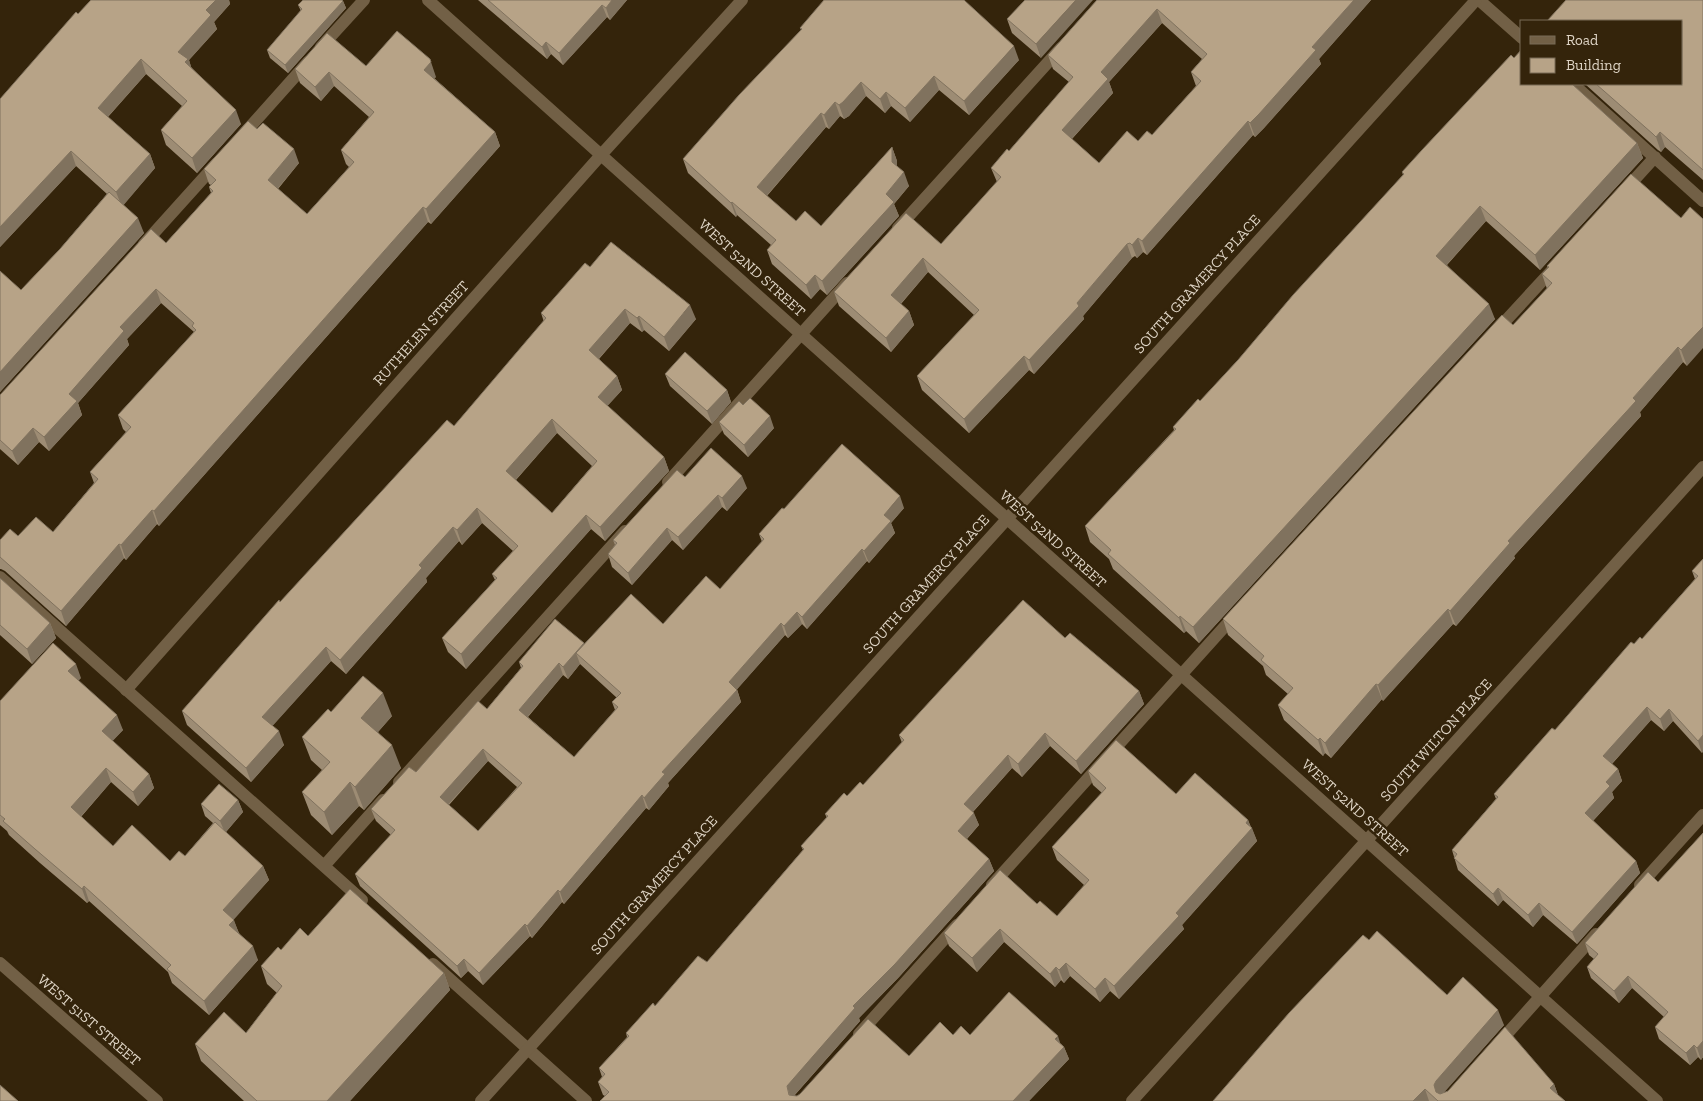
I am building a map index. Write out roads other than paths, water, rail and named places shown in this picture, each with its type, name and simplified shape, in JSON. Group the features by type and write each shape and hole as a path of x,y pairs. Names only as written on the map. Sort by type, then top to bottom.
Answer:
{"street":[{"path":"132,257 364,0"},
{"name":"WEST 52ND STREET","path":"428,0 1657,1101"},
{"name":"RUTHELEN STREET","path":"126,690 601,155 742,0"},
{"path":"1477,0 1520,36"},
{"name":"SOUTH GRAMERCY PLACE","path":"481,1101 1477,0"},
{"path":"887,240 1071,36"},
{"path":"1574,85 1703,201"},
{"path":"1615,201 1655,157"},
{"path":"1488,339 1562,259"},
{"path":"662,489 854,276"},
{"name":"SOUTH WILTON PLACE","path":"1132,1101 1703,467"},
{"path":"324,866 636,519"},
{"path":"0,577 375,912"},
{"path":"983,895 1248,602"},
{"path":"1631,894 1703,814"},
{"path":"852,1042 964,917"},
{"path":"1490,1052 1605,924"},
{"path":"426,958 586,1101"},
{"name":"WEST 51ST STREET","path":"0,963 157,1101"}]}
